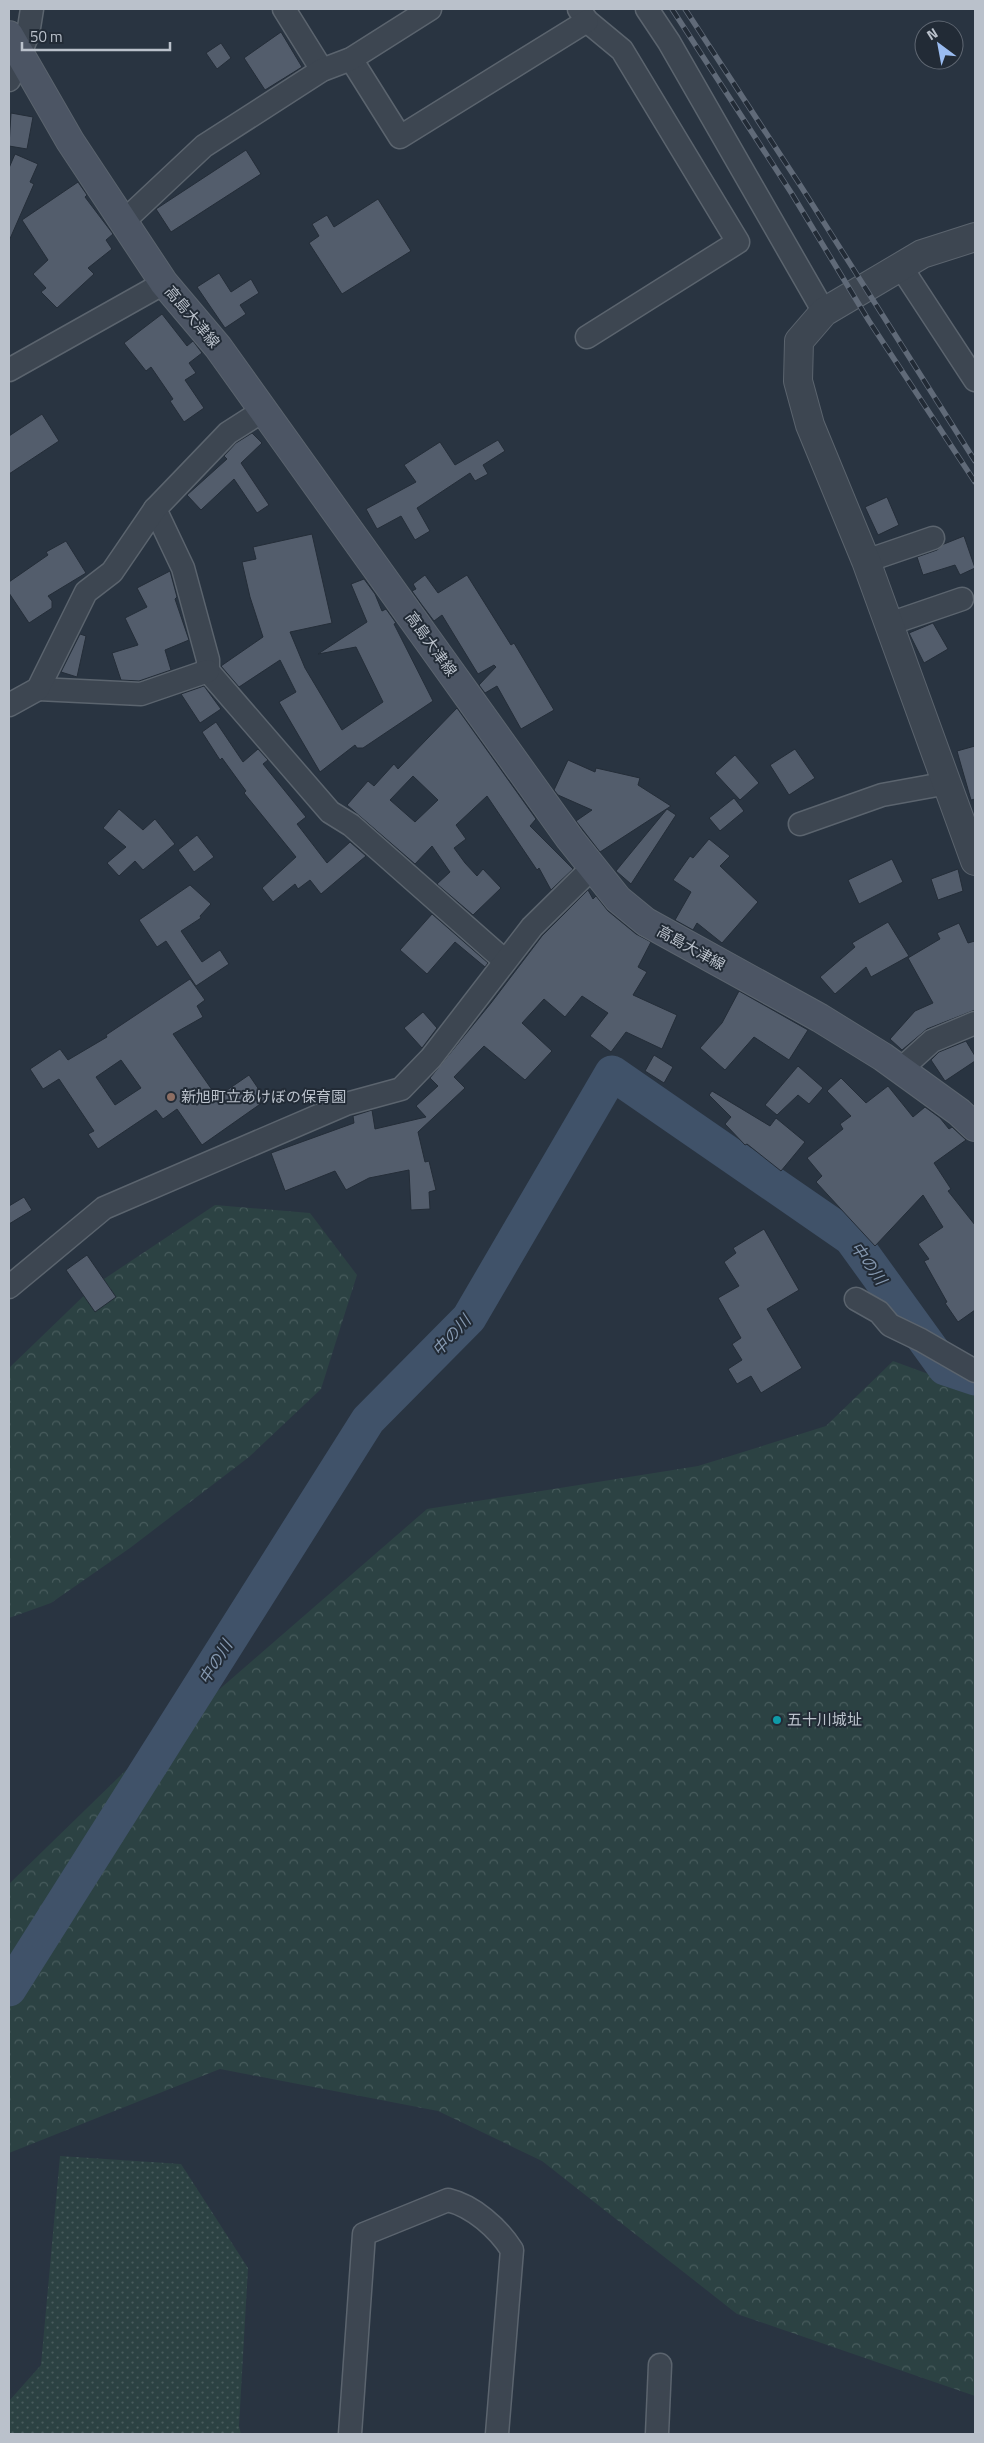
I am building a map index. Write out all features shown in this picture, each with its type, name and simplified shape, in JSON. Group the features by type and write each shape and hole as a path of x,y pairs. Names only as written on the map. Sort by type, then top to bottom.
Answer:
{"main road":[{"name":"高島大津線","path":"13,43 70,141 164,284 218,347 592,868 618,899 646,922 820,1018 970,1113"}],"street":[{"path":"9,80 13,43 28,34 32,9"},
{"path":"284,9 322,70"},
{"path":"123,222 204,146 322,70 351,59 430,9"},
{"path":"647,9 674,50 824,312"},
{"path":"351,59 400,137 583,15 622,50 738,242 587,338"},
{"path":"975,237 922,254 824,312 799,341 798,381 810,425 866,561 975,860"},
{"path":"901,267 975,380"},
{"path":"9,370 164,284"},
{"path":"38,689 86,592 112,572 155,509 228,433 264,410"},
{"path":"155,509 183,568 208,660 208,671 330,812 351,825 505,962"},
{"path":"866,561 933,538"},
{"path":"889,624 962,599"},
{"path":"9,705 38,689 141,694 208,671"},
{"path":"800,824 882,795 948,783"},
{"path":"9,1287 104,1208 346,1104 401,1088 432,1058 532,927 592,868"},
{"path":"900,1070 932,1041 975,1023"},
{"path":"856,1299 879,1312 890,1325 921,1340 975,1371"},
{"path":"350,2434 364,2234 448,2200 460,2203 502,2234 512,2250 497,2434"},
{"path":"657,2434 660,2365"}],"green space":[{"path":"215,1205 310,1213 357,1275 321,1389 249,1457 130,1548 51,1603 9,1618 9,1368 95,1285"},
{"path":"893,1361 975,1391 975,2396 737,2314 542,2161 438,2111 220,2069 9,2153 9,1884 123,1773 427,1509 698,1466 826,1426"},
{"path":"60,2156 181,2164 248,2268 239,2426 241,2434 9,2434 9,2401 41,2365"}],"building":[{"path":"281,32 302,67 265,90 244,58"},
{"path":"221,43 231,58 217,69 206,53"},
{"path":"11,113 33,117 27,149 9,146"},
{"path":"246,150 261,174 171,232 156,209"},
{"path":"15,154 38,164 30,182 34,184 9,241 9,168"},
{"path":"78,182 87,195 85,197 113,234 106,240 112,249 88,268 94,274 57,308 41,292 46,288 33,274 48,260 22,220"},
{"path":"378,199 411,251 342,294 309,243 319,236 312,224 327,215 334,227"},
{"path":"219,273 231,292 251,279 259,293 240,305 246,314 225,328 197,287"},
{"path":"162,314 187,346 193,341 202,353 189,363 196,373 185,380 204,408 184,422 170,401 173,399 151,367 146,371 124,343"},
{"path":"42,414 59,441 9,474 9,436"},
{"path":"252,433 262,443 241,463 269,505 257,513 234,479 201,510 187,495 227,459 224,456 236,443"},
{"path":"498,440 505,451 483,465 488,474 475,481 470,473 417,508 430,531 415,540 401,516 377,529 366,509 416,482 404,465 440,442 455,465"},
{"path":"887,497 899,525 878,535 865,507"},
{"path":"312,534 332,623 290,632 305,668 342,730 383,702 356,647 318,654 367,622 351,584 364,579 375,594 382,611 386,609 396,623 394,624 433,701 363,748 357,748 355,745 320,772 279,702 296,692 280,660 239,687 221,666 263,637 250,597 242,562 256,559 253,547"},
{"path":"964,536 975,568 960,575 955,565 923,575 917,557 937,550 944,544"},
{"path":"66,541 86,573 48,596 52,601 52,608 29,623 9,593 9,582 48,555 46,552"},
{"path":"170,571 177,597 175,599 189,640 165,650 171,670 139,681 121,680 112,653 138,645 125,618 147,607 137,588"},
{"path":"425,575 438,593 467,575 511,645 514,643 554,710 521,729 497,686 485,693 479,685 496,667 494,665 478,674 442,615 434,621 412,591 416,589 413,584"},
{"path":"933,623 948,649 924,663 909,633"},
{"path":"80,634 86,636 77,677 61,672"},
{"path":"204,686 221,709 200,723 181,694"},
{"path":"457,708 536,819 530,826 573,869 551,890 539,868 537,870 487,796 456,825 466,839 454,848 477,876 483,869 501,888 473,915 437,884 450,872 432,846 415,864 347,805 368,781 374,786 394,764 398,769","holes":["413,776 438,800 415,822 390,800"]},
{"path":"216,722 243,762 258,749 268,760 263,764 306,817 297,824 327,863 350,842 366,856 321,894 310,880 298,889 295,884 273,902 262,888 296,857 244,793 246,791 222,758 220,760 202,732"},
{"path":"975,746 975,799 971,800 957,751"},
{"path":"795,749 815,778 789,795 770,765"},
{"path":"735,755 759,783 740,800 715,773"},
{"path":"568,760 595,772 596,768 640,778 638,785 671,806 600,852 576,821 592,810 558,795 554,790"},
{"path":"734,798 744,811 720,831 709,818"},
{"path":"119,809 143,830 155,819 175,844 143,870 135,861 119,876 107,863 126,847 103,828"},
{"path":"667,809 676,815 631,884 616,871"},
{"path":"197,835 214,857 194,872 178,850"},
{"path":"709,839 730,856 720,866 758,902 722,943 697,923 693,930 675,920 691,892 673,880 690,856 693,858"},
{"path":"892,859 903,882 859,904 848,880"},
{"path":"958,869 963,891 938,900 931,879"},
{"path":"190,885 211,904 200,916 201,918 181,931 202,962 220,950 229,964 196,986 166,941 157,947 139,920"},
{"path":"588,890 593,899 596,896 608,911 636,934 651,942 638,967 647,972 633,995 677,1015 662,1049 626,1032 611,1052 590,1036 608,1013 582,996 565,1017 544,999 522,1023 552,1051 525,1080 484,1046 454,1077 465,1088 418,1132 425,1162 429,1161 436,1190 429,1192 430,1209 411,1210 409,1170 369,1178 346,1190 335,1171 285,1191 271,1153 354,1123 353,1116 372,1110 375,1129 426,1117 416,1106 438,1086 430,1078 542,936"},
{"path":"432,914 488,963 485,967 455,942 427,974 400,950"},
{"path":"888,922 909,956 871,977 866,967 835,994 820,977 855,947 852,943"},
{"path":"959,923 968,943 975,941 975,1010 927,1029 902,1050 890,1039 915,1011 933,1003 908,958 940,939 937,933"},
{"path":"190,979 205,1000 197,1006 203,1017 173,1034 217,1097 249,1075 266,1100 202,1145 177,1109 163,1119 156,1110 98,1149 88,1134 94,1131 59,1079 43,1089 30,1069 60,1049 68,1060 107,1037 106,1035","holes":["121,1060 141,1088 115,1105 96,1077"]},
{"path":"739,991 808,1030 789,1060 754,1037 725,1070 700,1048 722,1023"},
{"path":"423,1012 437,1028 422,1048 404,1028"},
{"path":"966,1041 975,1056 975,1061 945,1081 931,1060 939,1052"},
{"path":"654,1055 673,1067 664,1083 645,1071"},
{"path":"798,1066 823,1088 809,1104 798,1095 777,1115 765,1105"},
{"path":"841,1078 866,1103 888,1086 913,1117 925,1107 940,1118 949,1129 952,1127 966,1140 934,1163 951,1189 948,1191 975,1225 975,1310 958,1322 945,1303 947,1302 924,1261 929,1259 918,1244 943,1227 923,1195 875,1246 816,1182 822,1176 807,1158 843,1129 840,1124 851,1116 827,1091"},
{"path":"712,1091 770,1126 776,1118 805,1142 781,1171 747,1144 745,1145 725,1124 731,1117 709,1095"},
{"path":"24,1197 32,1210 9,1224 9,1206"},
{"path":"764,1229 799,1290 767,1309 802,1368 761,1393 751,1376 737,1384 728,1369 742,1360 732,1344 741,1338 718,1298 739,1286 724,1262 736,1253 733,1248"},
{"path":"87,1255 116,1297 95,1312 66,1270"}],"waterway":[{"name":"中の川","path":"9,1989 368,1420 469,1318 612,1073 851,1238 945,1368 975,1378"}],"railway":[{"path":"672,9 792,194 869,321 975,482"},
{"path":"685,9 802,188 975,461"}],"place":[{"name":"新旭町立あけぼの保育園","path":"171,1097"},
{"name":"五十川城址","path":"777,1720"}]}
